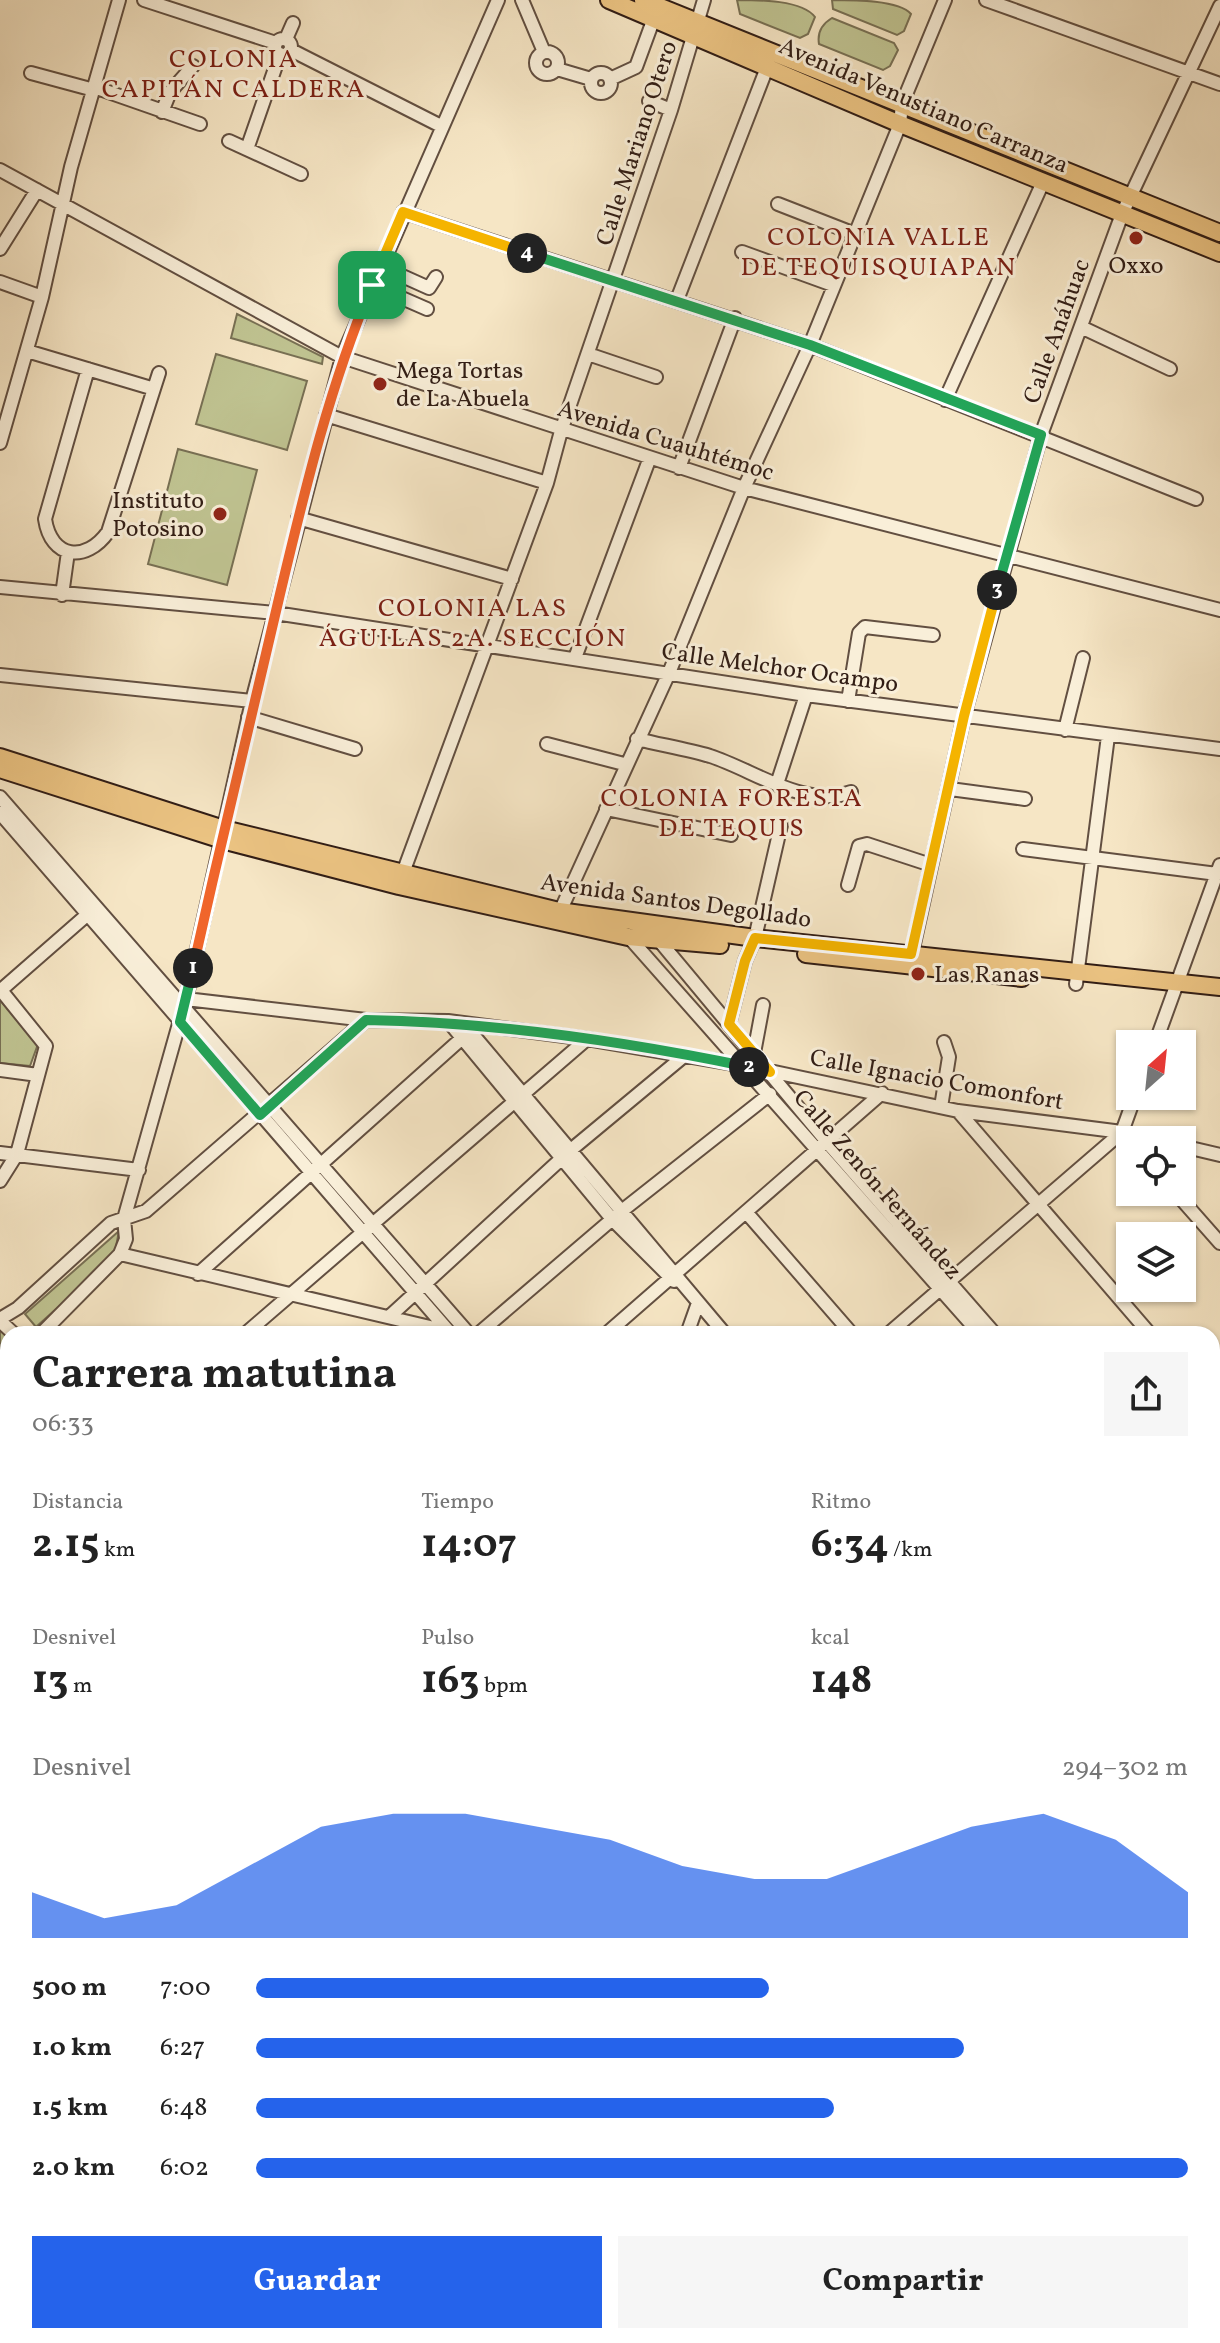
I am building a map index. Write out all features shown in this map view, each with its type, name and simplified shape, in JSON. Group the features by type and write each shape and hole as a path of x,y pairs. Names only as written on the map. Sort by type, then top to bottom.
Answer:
{"main road":[{"name":"Avenida Venustiano Carranza","path":"609,0 654,18 696,28 902,104 1220,233"},
{"name":"Avenida Venustiano Carranza","path":"643,0 768,65 900,124 1220,253"},
{"name":"Avenida Santos Degollado","path":"0,757 223,834"},
{"name":"Avenida Santos Degollado","path":"0,769 223,834 628,937 754,943"},
{"name":"Avenida Santos Degollado","path":"557,917 614,921 754,943 1077,979 1176,987 1220,987"},
{"name":"Avenida Santos Degollado","path":"1176,987 1220,997"}],"street":[{"path":"0,443 7,396 27,351 119,0"},
{"path":"144,0 283,47 441,126"},
{"path":"49,1326 120,1254 126,1239 124,1219 183,1010 248,717 342,357 498,0"},
{"path":"522,0 544,52 557,58 557,69"},
{"name":"Calle Mariano Otero","path":"400,879 547,483 561,431 671,110 704,0"},
{"path":"557,917 624,764 669,673 744,488 810,345 900,124 902,104 945,0"},
{"path":"986,0 1220,84"},
{"path":"1210,0 1220,5"},
{"name":"Calle Anáhuac","path":"910,960 964,716 1041,435 1122,214 1220,5"},
{"path":"544,52 536,59 538,70 548,74 557,69 591,79 592,89 601,94 609,89 610,79 636,67 654,18"},
{"path":"247,149 293,23"},
{"path":"677,300 768,65"},
{"path":"162,112 170,92 193,66"},
{"path":"31,73 94,88 200,124"},
{"path":"649,101 671,110"},
{"path":"229,141 301,174"},
{"name":"Avenida Cuauhtémoc","path":"0,170 342,357 649,460 744,488 1220,610"},
{"path":"945,400 1043,182"},
{"path":"0,249 37,190"},
{"path":"778,204 855,234"},
{"path":"403,212 810,345 1196,499"},
{"path":"742,252 833,285"},
{"path":"380,266 429,288 436,277"},
{"path":"0,282 42,297"},
{"path":"372,285 427,309"},
{"path":"679,468 735,318"},
{"path":"1081,327 1170,369"},
{"path":"27,351 151,388"},
{"path":"588,354 656,377"},
{"path":"88,369 45,519 47,535 68,552 80,553 97,547 108,532 151,388 159,373"},
{"path":"326,415 547,483"},
{"path":"575,658 649,460"},
{"path":"298,518 512,579"},
{"path":"62,595 68,552"},
{"name":"Calle Melchor Ocampo","path":"0,587 275,613 806,695 1220,749"},
{"path":"848,701 859,633 865,627 933,635"},
{"path":"1065,730 1083,658"},
{"path":"0,675 252,701"},
{"path":"777,784 806,695"},
{"path":"248,717 355,749"},
{"path":"1077,979 1108,736"},
{"path":"637,739 711,756 777,784 832,799 851,792"},
{"path":"547,744 624,764"},
{"path":"950,789 1025,799"},
{"path":"0,797 315,1168 462,1326"},
{"path":"606,809 731,835"},
{"path":"0,813 88,914 183,1010 366,1020 448,1021 465,1031 612,1219 673,1275 718,1326"},
{"path":"729,1024 745,961 754,943 781,825"},
{"path":"848,885 859,846 867,844 931,865"},
{"path":"1023,849 1218,869 1160,1030"},
{"path":"0,1181 17,1154 46,1046 0,989 88,914"},
{"name":"Calle Zenón Fernández","path":"614,921 770,1094 822,1145 945,1285 987,1326"},
{"name":"Calle Zenón Fernández","path":"646,925 770,1072 822,1145"},
{"path":"754,1053 763,1005"},
{"path":"0,1320 18,1308 111,1223 146,1211 366,1020"},
{"path":"198,1274 465,1031"},
{"name":"Calle Ignacio Comonfort","path":"465,1031 587,1039 746,1066 958,1111 1116,1135"},
{"path":"254,1326 587,1039"},
{"path":"941,1107 949,1057 944,1042"},
{"path":"390,1316 572,1149 684,1056"},
{"path":"0,1070 38,1075"},
{"path":"615,1326 882,1093"},
{"path":"488,1326 612,1219 770,1094"},
{"path":"517,1097 572,1149 673,1275"},
{"path":"958,1111 1143,1326"},
{"path":"897,1326 1037,1205 1116,1144"},
{"path":"1196,1149 1220,1155"},
{"path":"0,1153 139,1170"},
{"path":"1187,1206 1220,1243"},
{"path":"746,1212 845,1326"},
{"path":"367,1227 416,1293 447,1326"},
{"path":"120,1254 427,1326"},
{"name":"Calle Zenón Fernández","path":"945,1285 974,1326"},
{"path":"690,1326 698,1303"},
{"path":"52,1323 55,1326"}],"green space":[{"path":"737,0 791,4 809,11 815,17 808,34 800,38 740,14"},
{"path":"832,0 887,3 911,14 904,31 897,35 833,9"},
{"path":"832,18 894,43 898,50 890,66 883,70 819,44 821,29"},
{"path":"237,314 323,357 322,364 231,338"},
{"path":"216,354 307,381 287,450 196,424"},
{"path":"178,449 257,470 227,585 148,564"},
{"path":"0,1000 38,1044 30,1066 0,1063"},
{"path":"119,1231 114,1257 37,1326 25,1314"}],"place":[{"name":"Oxxo","path":"1136,238"},
{"name":"Mega Tortas de La Abuela","path":"380,384"},
{"name":"Instituto Potosino","path":"220,514"},
{"name":"Las Ranas","path":"918,974"}],"district":[{"name":"COLONIA CAPITÁN CALDERA","path":"234,73"},
{"name":"COLONIA VALLE DE TEQUISQUIAPAN","path":"879,251"},
{"name":"COLONIA LAS ÁGUILAS 2A. SECCIÓN","path":"473,622"},
{"name":"COLONIA FORESTA DE TEQUIS","path":"732,812"}],"route":[{"path":"403,212 735,318 1041,435 964,716 911,954 755,938 745,961 729,1024 770,1072 587,1039 448,1021 366,1020 260,1115 180,1022 252,701 298,518 342,357 372,285 403,212"}]}
